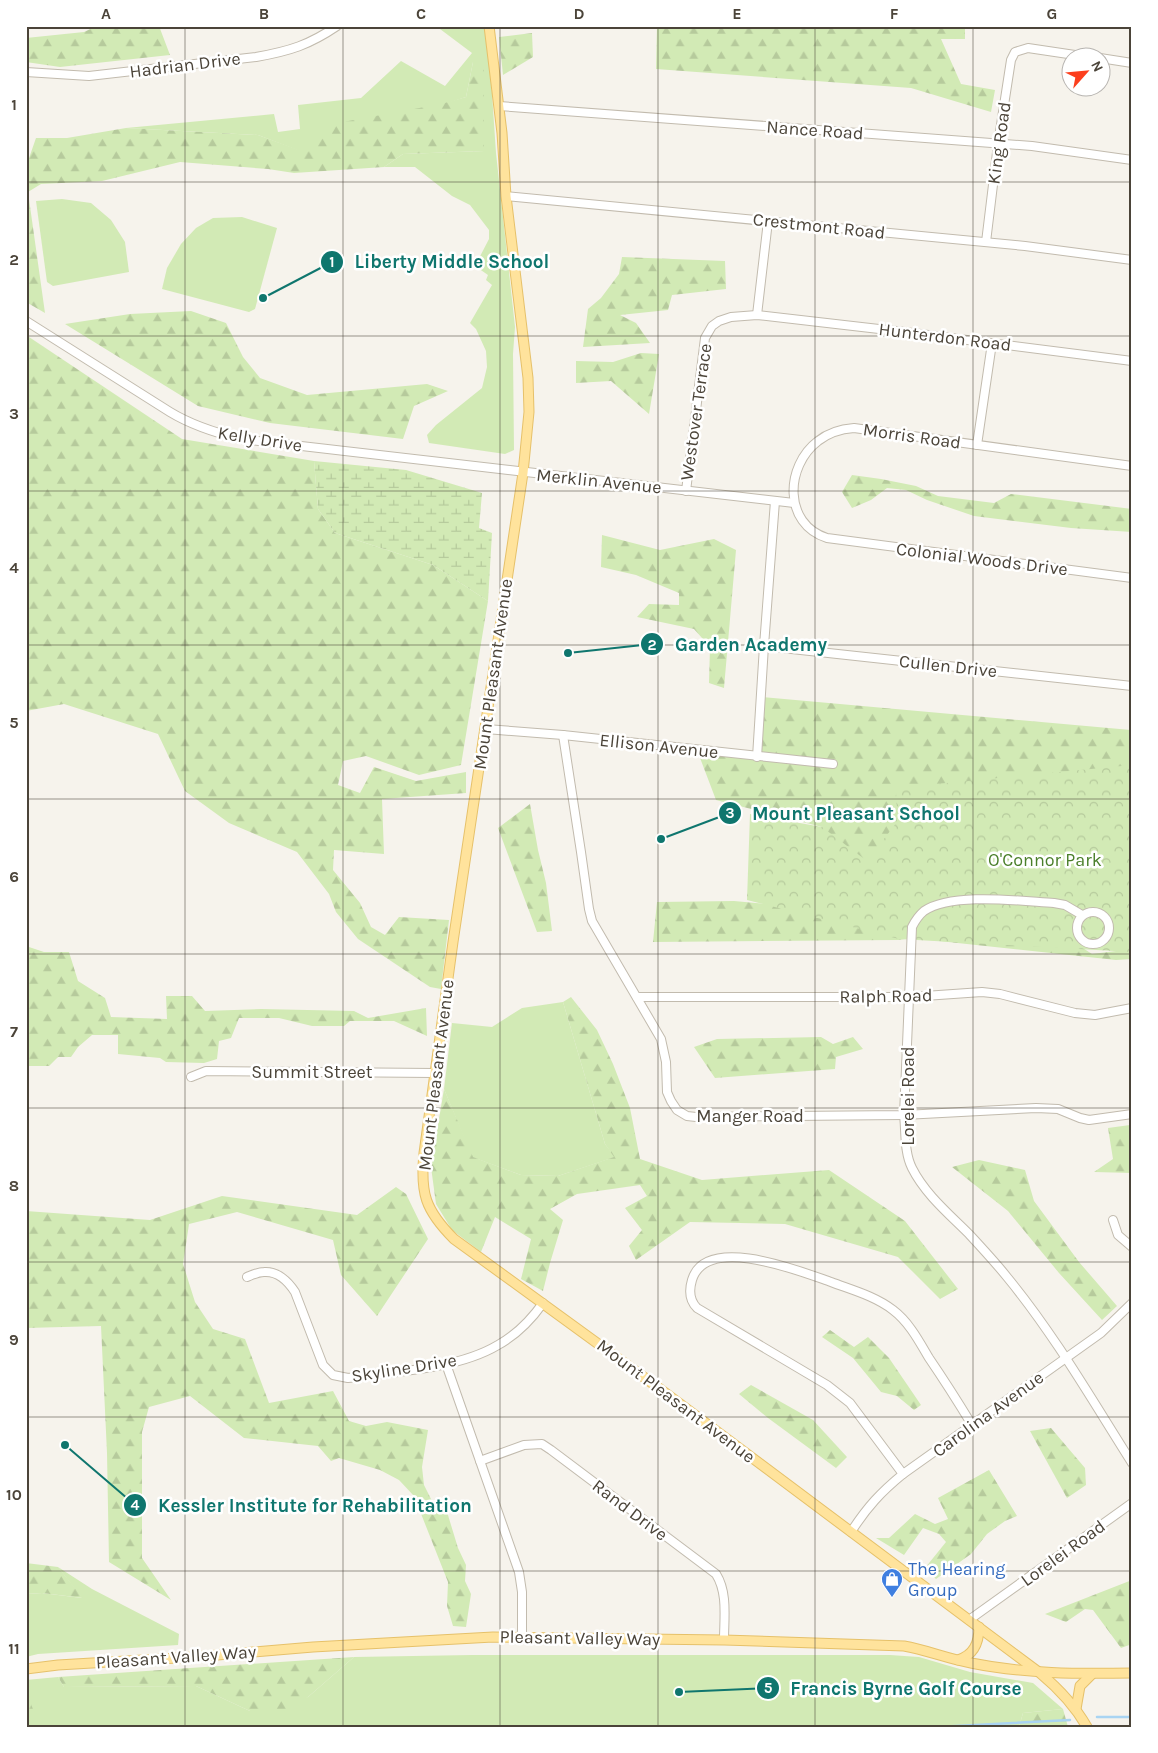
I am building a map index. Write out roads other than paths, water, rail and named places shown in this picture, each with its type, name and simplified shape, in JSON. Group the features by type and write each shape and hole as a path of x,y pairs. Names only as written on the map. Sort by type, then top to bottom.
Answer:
{"main road":[{"name":"Mount Pleasant Avenue","path":"489,26 506,196 528,378 529,412 523,473 453,942 422,1172 423,1186 430,1209 444,1229 454,1239 544,1303 1054,1684 1076,1709 1087,1727"},
{"path":"957,1660 968,1656 973,1651 978,1641 980,1627"},
{"name":"Pleasant Valley Way","path":"26,1669 58,1665 194,1657 313,1647 522,1636 904,1646 957,1660 1040,1673 1132,1673"},
{"path":"1076,1709 1080,1686 1092,1674"}],"street":[{"name":"Hadrian Drive","path":"26,72 89,76 256,57 299,47 318,39 337,26"},
{"name":"King Road","path":"986,242 1011,60 1015,52 1023,49 1060,53"},
{"path":"1110,60 1132,63"},
{"name":"Nance Road","path":"498,106 1032,146 1132,160"},
{"name":"Crestmont Road","path":"506,196 986,242 1132,260"},
{"path":"757,316 768,221"},
{"name":"Hunterdon Road","path":"757,316 1132,360"},
{"name":"Westover Terrace","path":"686,491 705,338 712,326 719,321 731,317 757,316"},
{"name":"Kelly Drive","path":"26,321 170,412 187,422 215,433 241,439 523,473"},
{"path":"977,445 992,343"},
{"name":"Morris Road","path":"794,503 795,479 801,461 808,450 818,441 834,432 847,429 860,428 1132,466"},
{"name":"Merklin Avenue","path":"523,473 794,503"},
{"path":"757,757 775,501"},
{"name":"Colonial Woods Drive","path":"794,503 798,515 807,527 818,535 832,539 1132,578"},
{"name":"Cullen Drive","path":"764,646 1132,686"},
{"name":"Ellison Avenue","path":"486,729 563,735 833,764"},
{"name":"Manger Road","path":"563,735 588,909 592,921 661,1039 664,1050 667,1092 677,1110 686,1116 904,1115 1036,1108 1058,1110 1089,1120 1132,1114"},
{"name":"Lorelei Road","path":"1082,915 1065,906 1054,903 971,898 925,910 918,917 912,926 904,1115 908,1154 911,1167 919,1180 1008,1278 1065,1359 1132,1463"},
{"path":"1096,912 1105,917 1109,926 1104,939 1096,944 1091,944 1079,937 1076,928 1082,915 1096,912"},
{"name":"Ralph Road","path":"637,997 910,997 982,992 1000,994 1075,1013 1095,1015 1132,1008"},
{"name":"Summit Street","path":"191,1077 206,1070 435,1073"},
{"path":"1113,1220 1118,1235 1132,1247"},
{"path":"904,1474 850,1403 827,1385 694,1305 690,1295 696,1272 710,1261 727,1258 774,1262 803,1271 883,1303 895,1311 909,1326 972,1425"},
{"name":"Skyline Drive","path":"247,1277 264,1272 281,1277 288,1282 295,1292 318,1357 323,1365 333,1375 348,1378 446,1364 476,1356 498,1346 521,1329 544,1303"},
{"name":"Carolina Avenue","path":"851,1532 872,1501 882,1491 1101,1332 1132,1303"},
{"path":"446,1364 519,1572 522,1592 522,1636"},
{"name":"Rand Drive","path":"480,1461 524,1445 542,1444 551,1450 716,1574 721,1583 724,1596 724,1640"},
{"name":"Lorelei Road","path":"969,1620 1132,1503"}],"waterway":[{"path":"1097,1717 1132,1717"},
{"path":"937,1727 1070,1720"}],"place":[{"name":"Liberty Middle School","path":"263,298"},
{"name":"Garden Academy","path":"568,653"},
{"name":"Mount Pleasant School","path":"661,839"},
{"name":"Kessler Institute for Rehabilitation","path":"65,1445"},
{"name":"The Hearing Group","path":"892,1598"},
{"name":"Francis Byrne Golf Course","path":"679,1692"}],"park label":[{"name":"O'Connor Park","path":"1045,860"}]}
